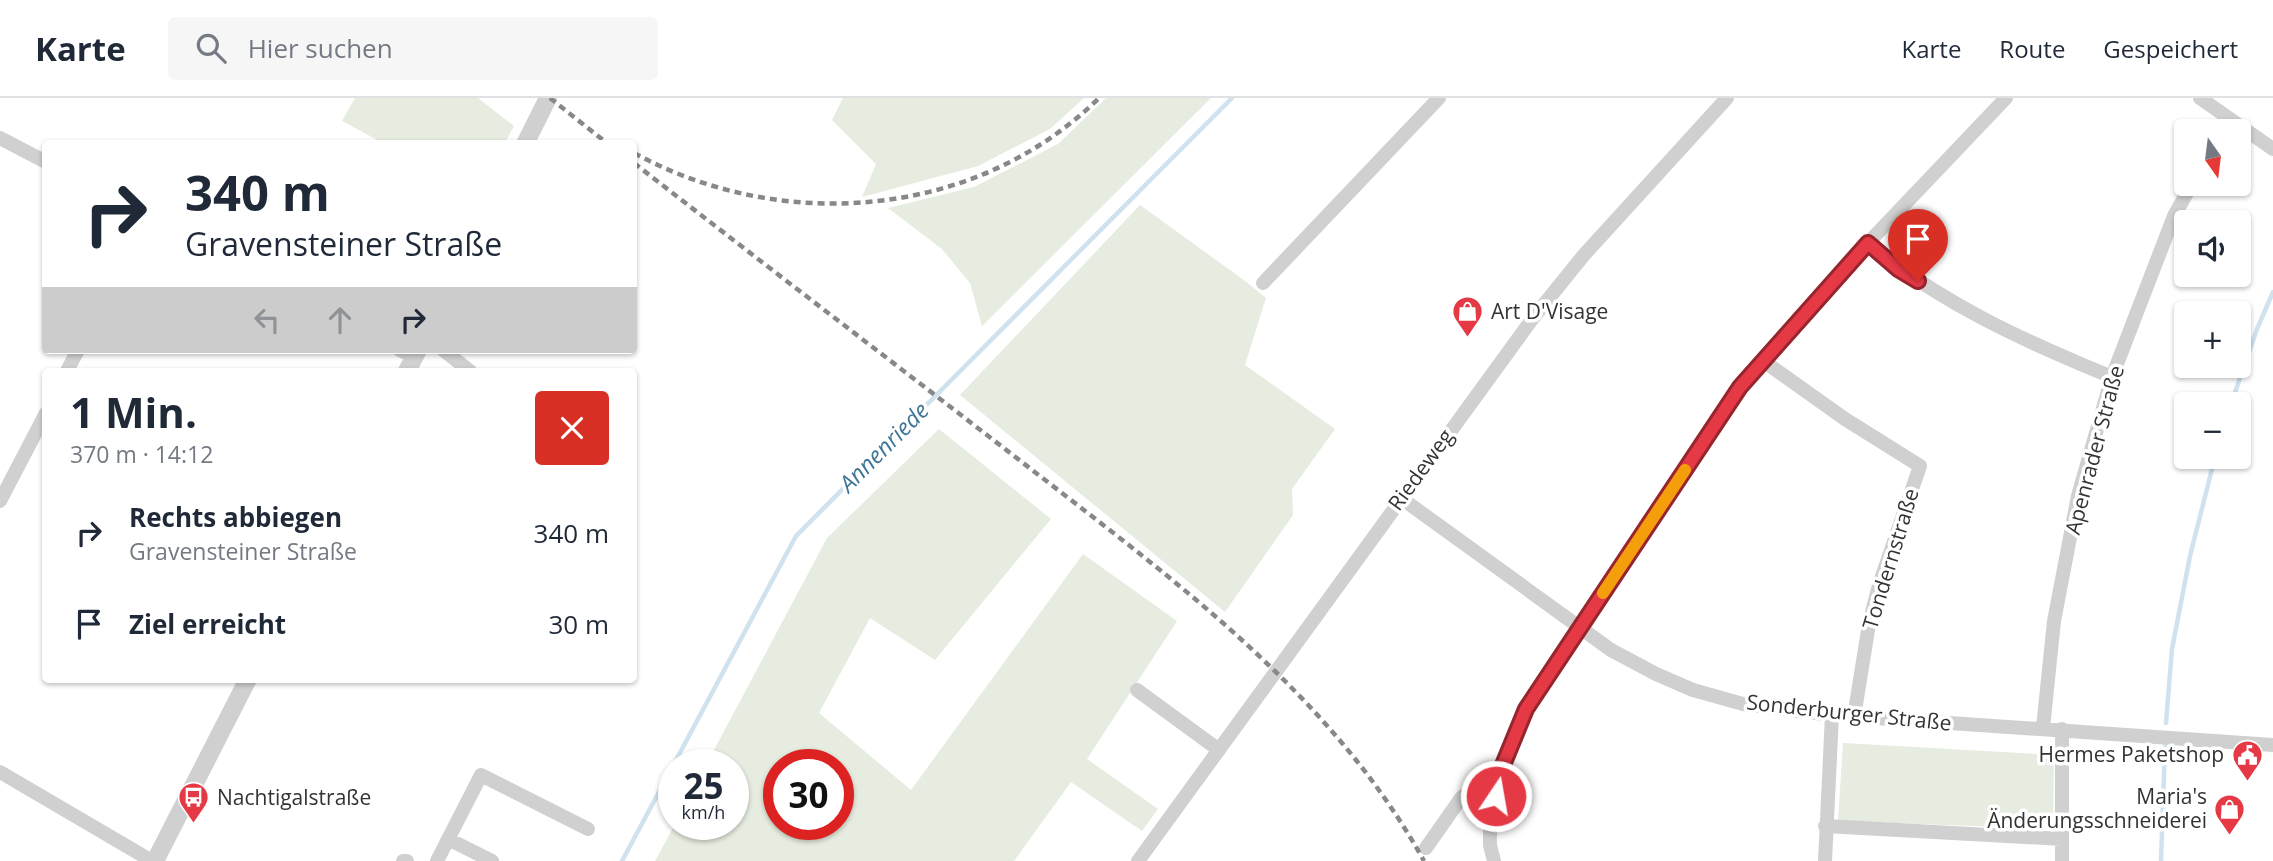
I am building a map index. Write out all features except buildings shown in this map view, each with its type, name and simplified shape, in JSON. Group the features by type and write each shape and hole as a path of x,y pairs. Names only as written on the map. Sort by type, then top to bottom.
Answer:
{"street":[{"path":"527,140 548,98"},
{"path":"1262,283 1439,98"},
{"name":"Riedeweg","path":"1138,861 1533,318 1583,256 1727,98"},
{"path":"1494,861 1490,847 1496,796 1503,765 1526,709 1740,387 1868,243 2006,98"},
{"path":"2200,98 2273,149"},
{"path":"0,138 42,160"},
{"name":"Apenrader Straße","path":"2043,728 2054,621 2078,496 2112,376 2174,216 2185,196"},
{"path":"1868,243 1898,269 1938,294 2039,348 2112,376"},
{"path":"448,354 466,368"},
{"name":"Tondernstraße","path":"1762,360 1845,419 1920,466 1879,585 1869,624 1854,717"},
{"path":"0,501 42,421"},
{"name":"Sonderburger Straße","path":"1401,498 1611,650 1693,690 1743,704 1832,715 2273,745"},
{"path":"0,772 153,861 246,683"},
{"path":"1137,690 1219,750"},
{"path":"1825,861 1832,715"},
{"path":"2062,729 2062,861"},
{"path":"1426,848 1461,798 1472,789 1475,780 1503,765"},
{"path":"437,861 481,775 588,829"},
{"path":"1472,789 1480,800 1496,796"},
{"path":"1825,825 2062,839"},
{"path":"448,839 492,861"}],"shaded area":[{"path":"355,98 478,98 514,126 507,140 377,140 342,121"},
{"path":"843,98 1084,98 1050,129 978,166 862,197 876,164 832,120"},
{"path":"1106,98 1211,98 982,326 970,283 942,249 888,208 974,187 1058,144"},
{"path":"1140,205 1266,298 1245,365 1335,429 1292,489 1293,515 1225,612 960,395"},
{"path":"939,429 1051,519 935,660 870,618 819,713 911,790 1083,554 1177,621 1087,759 1158,809 1142,831 1071,782 1014,861 655,861 666,840 749,840 749,749 715,749 827,538"},
{"path":"1843,743 2054,755 2053,829 1838,821"}],"waterway":[{"name":"Annenriede","path":"622,861 796,536 1232,98"},
{"path":"2235,392 2273,292"},
{"path":"2166,723 2172,649 2190,556 2212,469"},
{"path":"2161,861 2165,746"}],"railway":[{"path":"550,98 603,140"},
{"path":"637,154 691,179 752,196 814,203 876,201 937,190 995,169 1050,138 1099,98"},
{"path":"637,165 1131,547 1242,640 1294,690 1342,743 1386,800 1424,861"}],"slow traffic":[{"path":"1603,593 1685,470"}],"place":[{"name":"Art D'Visage","path":"1468,339"},
{"name":"Hermes Paketshop","path":"2247,782"},
{"name":"Nachtigalstraße","path":"194,825"},
{"name":"Maria's Änderungsschneiderei","path":"2230,836"}],"route":[{"path":"1496,796 1513,736 1542,682 1740,387 1762,360 1868,243 1898,269 1918,281"}]}
